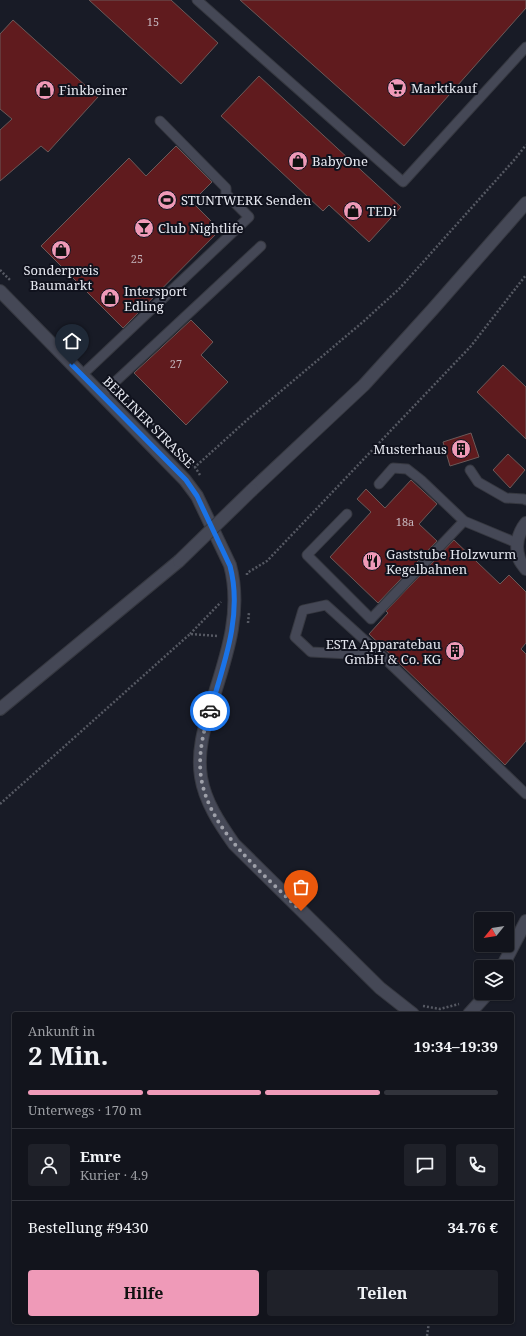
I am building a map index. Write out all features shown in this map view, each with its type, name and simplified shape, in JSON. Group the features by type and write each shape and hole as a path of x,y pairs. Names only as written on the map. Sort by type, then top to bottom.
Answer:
{"street":[{"path":"0,709 179,561 364,385 526,203"},
{"name":"BERLINER STRASSE","path":"0,291 186,480 197,496 230,566 234,590 231,639 205,726 200,754 201,777 207,799 219,823 234,844 380,988 410,1012"},
{"path":"526,523 521,530 517,543 519,558 526,569"},
{"path":"506,960 526,921"},
{"path":"471,1012 482,1000"}],"lane":[{"path":"198,0 403,182 526,47"},
{"path":"82,375 249,217 226,194 226,188 160,121"},
{"path":"101,394 261,246"},
{"path":"379,484 393,468 407,469 464,520 517,543"},
{"path":"470,470 478,482 506,498 526,500"},
{"path":"347,514 307,555 371,619 464,520"},
{"path":"380,654 368,655 311,652 295,637 303,610 326,605 380,654 526,794"}],"path":[{"path":"202,480 195,467 248,419 364,321 399,289 526,145"},
{"path":"247,580 247,573 267,562 471,346 526,275"},
{"path":"0,804 190,634 212,610 234,590"},
{"path":"247,629 249,609"},
{"path":"190,634 209,635 231,639"},
{"path":"423,1006 440,1009 462,1003"},
{"path":"427,1336 429,1324"}],"building":[{"path":"89,0 171,0 218,43 181,84"},
{"name":"Marktkauf","path":"240,0 526,0 526,8 404,146"},
{"name":"Finkbeiner","path":"13,20 98,97 48,152 41,146 0,181 0,130 12,119 0,109 0,34"},
{"path":"259,76 401,207 369,242 329,205 323,211 221,116"},
{"path":"176,146 212,182 192,202 220,230 123,328 41,246 129,158 146,176"},
{"path":"191,320 213,342 201,355 228,382 186,425 134,373"},
{"path":"503,365 526,387 526,439 477,392"},
{"name":"Musterhaus","path":"471,433 479,457 450,466 443,442"},
{"path":"508,454 525,470 510,488 493,470"},
{"path":"411,480 437,504 419,524 437,541 378,603 330,557 371,512 357,499 366,489 385,508"},
{"name":"ESTA Apparatebau GmbH & Co. KG","path":"454,540 500,584 509,575 526,592 526,643 521,649 526,654 526,741 505,765 369,634 388,613 386,611"}],"way so far":[{"path":"210,711 205,726 200,754 201,777 207,799 219,823 234,844 301,911"}],"place":[{"name":"Marktkauf","path":"397,88"},
{"name":"Finkbeiner","path":"45,90"},
{"name":"BabyOne","path":"298,161"},
{"name":"STUNTWERK Senden","path":"167,200"},
{"name":"TEDi","path":"353,211"},
{"name":"Club Nightlife","path":"144,228"},
{"name":"Sonderpreis Baumarkt","path":"61,250"},
{"name":"Intersport Edling","path":"110,298"},
{"name":"Musterhaus","path":"461,449"},
{"name":"Gaststube Holzwurm Kegelbahnen","path":"372,561"},
{"name":"ESTA Apparatebau GmbH & Co. KG","path":"455,651"}],"route":[{"path":"72,365 186,480 197,496 230,566 234,590 231,639 210,711"}]}
